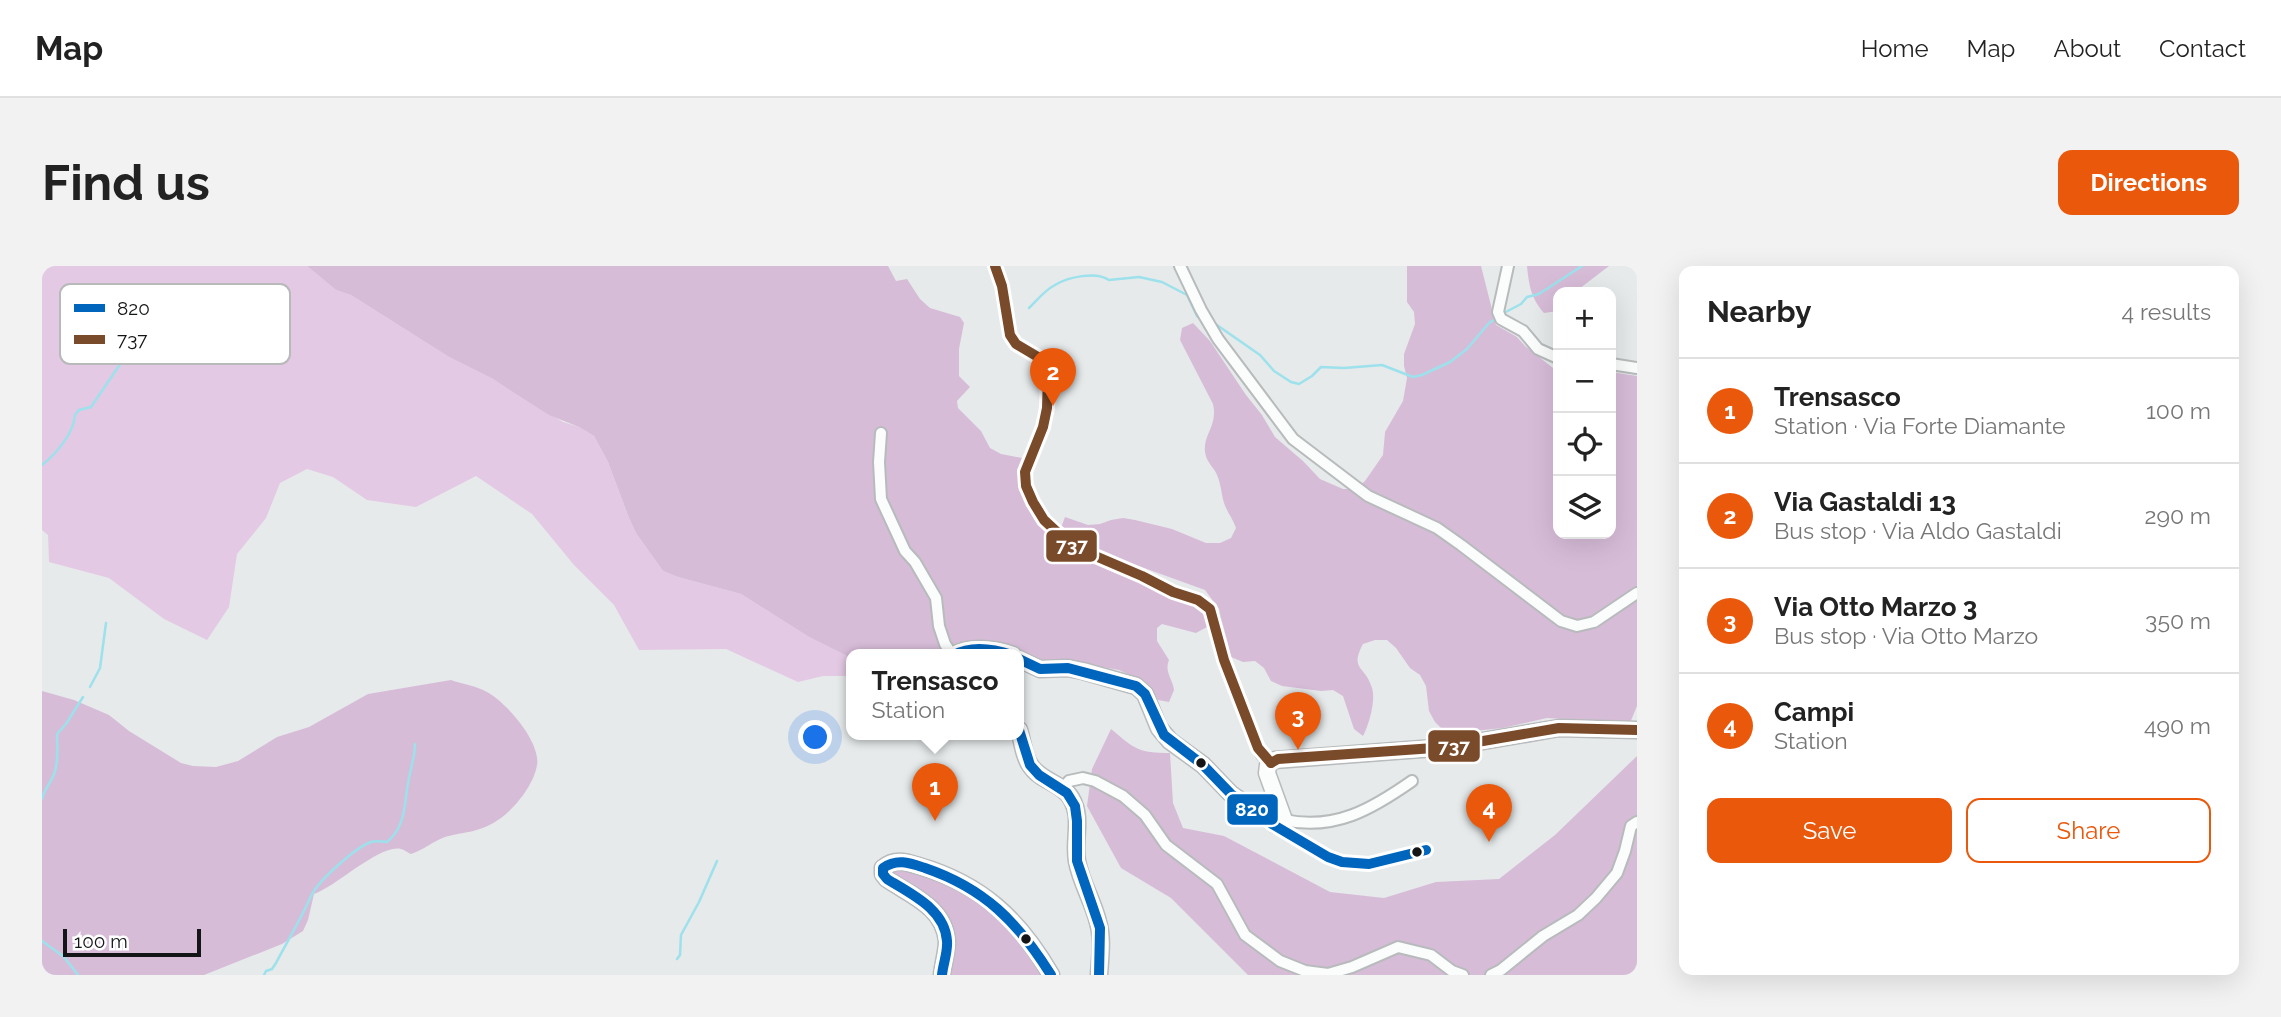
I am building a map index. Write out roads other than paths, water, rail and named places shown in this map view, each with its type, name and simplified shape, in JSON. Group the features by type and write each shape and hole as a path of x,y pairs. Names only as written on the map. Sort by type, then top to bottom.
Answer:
{"main road":[{"path":"1024,661 1040,669 1068,668 1136,686 1144,694 1159,728 1170,741 1203,765 1231,794 1272,824 1279,825 1284,820 1267,773 1267,768 1278,759 1448,747 1559,728 1637,730"},
{"path":"1021,740 1030,766 1038,775 1062,789 1072,799 1076,809 1076,859 1098,921 1101,939 1099,975"},
{"path":"942,975 947,944 945,930 928,904 883,874 883,868 891,862 902,861 927,868 961,881 980,893 1001,908 1028,939 1051,975"}],"street":[{"path":"995,266 1002,286 1010,335 1016,344 1038,357 1048,375 1047,408 1043,427 1025,472 1026,486 1033,502 1044,520 1072,546 1173,592 1198,600 1210,609 1224,660 1258,748 1271,763"},
{"path":"1180,266 1201,310 1219,339 1276,419 1293,439 1367,496 1437,528 1561,621 1577,626 1594,622 1637,593"},
{"path":"1507,266 1498,312 1501,319 1522,331 1538,349 1553,356"},
{"path":"1616,365 1637,368"},
{"path":"881,433 881,499 905,551 915,562 936,598 939,626 949,649"},
{"path":"1062,789 1069,781 1083,778 1124,796 1145,815 1166,845 1217,884 1245,935 1280,961 1305,971 1328,974 1352,967 1398,947 1431,955 1452,971 1463,975"},
{"path":"1284,820 1308,824 1352,816 1412,781"},
{"path":"1491,975 1502,970 1543,936 1578,915 1596,898 1617,873 1631,826 1637,822"}],"waterway":[{"path":"1502,314 1582,266"},
{"path":"1029,308 1048,290 1067,280 1082,276 1097,276 1109,280 1139,277 1162,282 1187,295 1201,319"},
{"path":"1214,323 1260,355 1274,371 1299,384 1321,367 1382,365 1413,377 1422,375 1450,362 1467,349 1489,323 1497,318"},
{"path":"42,465 63,443 75,415 79,410 91,407 120,364"},
{"path":"90,687 100,668 106,623"},
{"path":"42,799 56,769 57,734 83,697"},
{"path":"264,975 276,963 321,882 356,850 373,841 387,842 393,836 404,813 415,744"},
{"path":"677,959 680,955 681,935 717,861"},
{"path":"42,941 64,957 78,975"}],"place":[{"name":"Via Gastaldi 13","path":"1053,406"},
{"name":"Via Otto Marzo 3","path":"1298,750"},
{"name":"Trensasco","path":"935,821"},
{"name":"Campi","path":"1489,842"}]}
